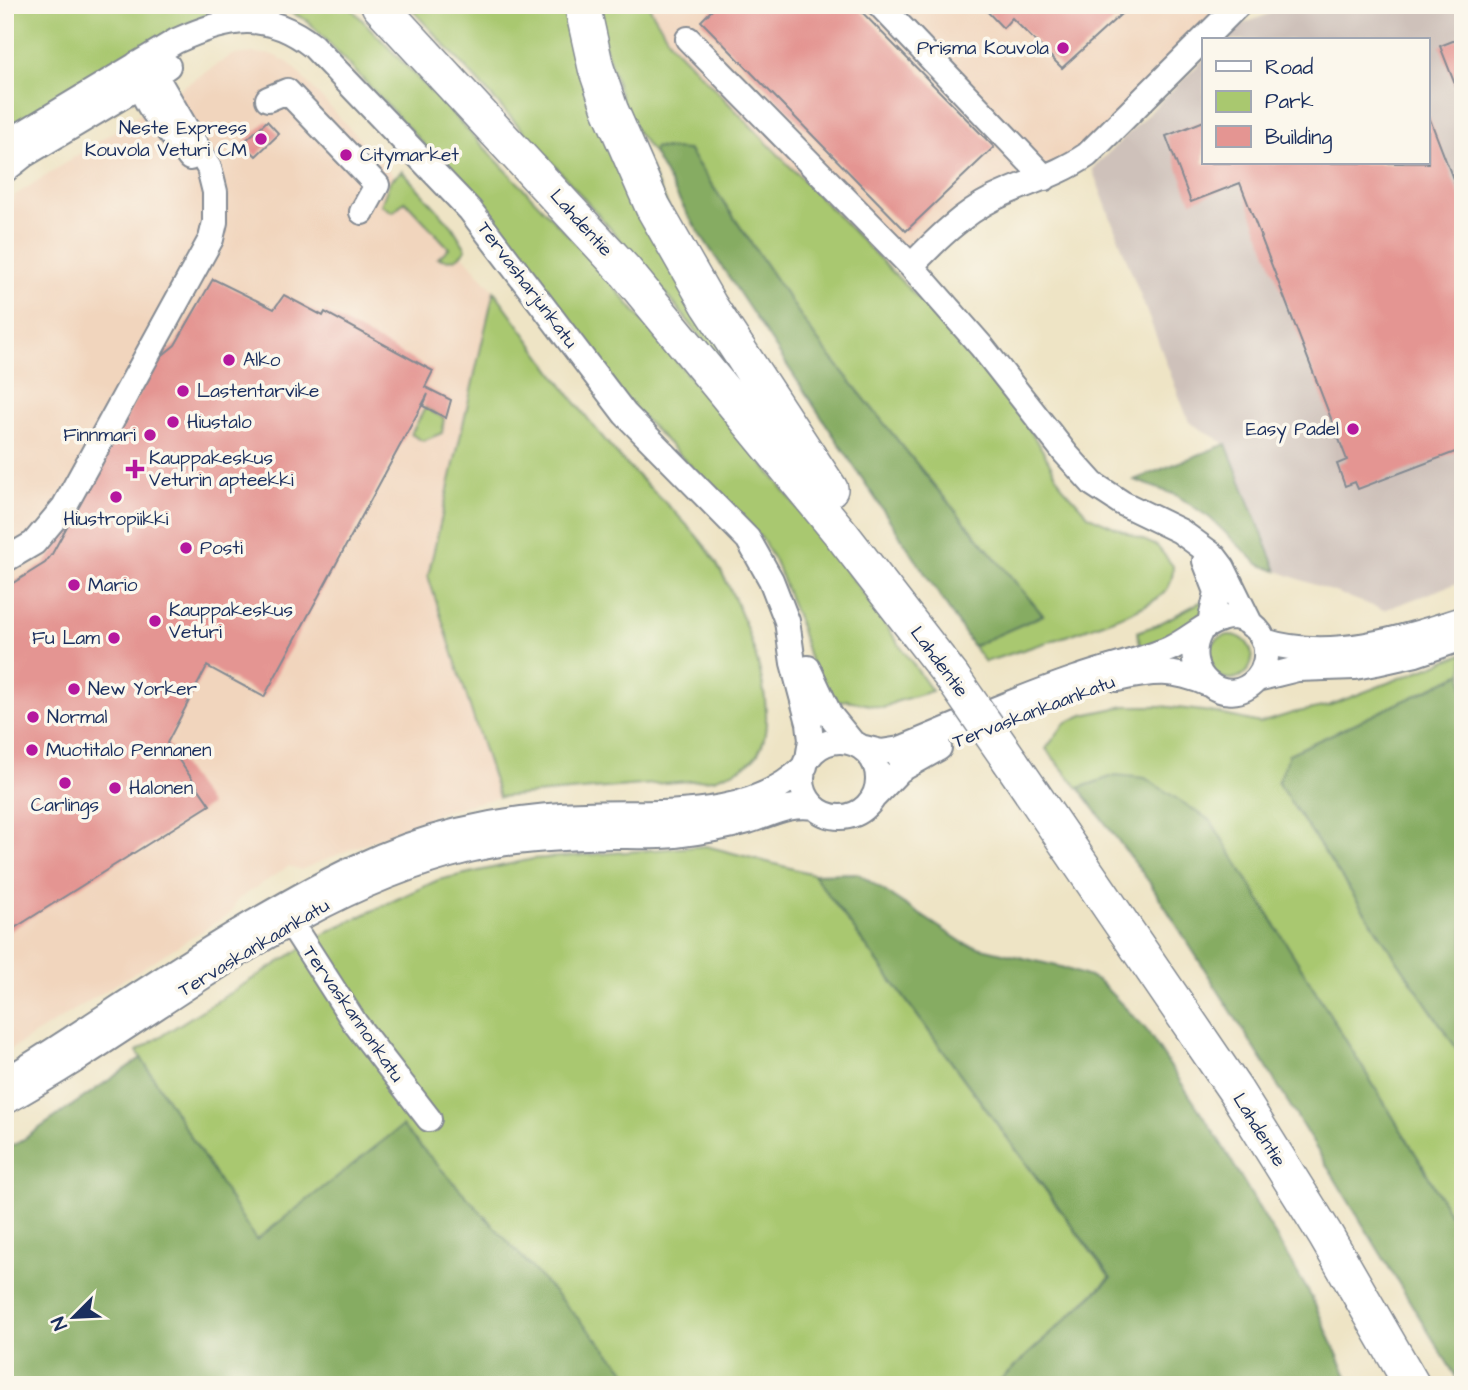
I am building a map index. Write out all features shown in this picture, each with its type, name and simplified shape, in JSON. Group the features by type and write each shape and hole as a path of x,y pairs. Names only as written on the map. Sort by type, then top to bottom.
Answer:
{"highway":[{"name":"Lahdentie","path":"379,5 626,272 842,535 952,677 1235,1090 1326,1236 1412,1385"},
{"path":"582,5 596,68 610,109 653,207 709,305 838,501 842,535"}],"street":[{"path":"880,5 1045,178"},
{"path":"1205,38 1238,5"},
{"name":"Tervasharjunkatu","path":"5,170 23,155 144,75 176,41 234,21 263,21 290,30 313,46 470,210 625,414 748,539 771,580 822,702 858,745"},
{"path":"688,39 911,266 982,347 1093,484 1122,503 1180,531 1214,556 1258,633 1266,661 1257,679"},
{"path":"911,266 969,213 995,198 1071,166 1087,155 1202,41"},
{"path":"5,560 34,543 64,507 211,239 215,208 205,180 157,116 144,75"},
{"name":"Tervasharjunkatu","path":"5,144 144,75"},
{"path":"268,99 288,91 377,185 362,212"},
{"path":"1180,531 1196,548 1217,592 1205,628 1196,640 1193,660 1201,677 1208,684 1228,691 1238,690 1257,679 1297,669 1356,667 1416,653 1463,638"},
{"path":"1205,628 1231,617 1242,619 1258,633 1295,649 1354,647 1418,634 1463,619"},
{"name":"Tervasharjunkatu","path":"787,621 793,663 809,723 811,740 807,762"},
{"name":"Tervaskankaankatu","path":"858,745 881,752 900,749 1076,678 1171,648 1205,628"},
{"name":"Tervaskankaankatu","path":"875,796 900,770 923,756 1093,686 1141,674 1177,672 1208,684"},
{"path":"838,741 858,745 873,758 878,771 879,784 875,796 867,807 843,818 831,816 814,807 803,789 802,775 814,751 825,744 838,741"},
{"name":"Tervaskankaankatu","path":"5,1102 285,915 380,856 435,837 495,822 540,816 712,809 769,793 784,786 807,762"},
{"name":"Tervaskankaankatu","path":"5,1081 204,952 285,915 399,872 469,850 505,844 587,837 672,835 715,829 796,805 814,807"},
{"name":"Tervaskannonkatu","path":"285,915 355,1023 429,1119"}],"shaded area":[{"path":"648,5 1227,5 1078,154 990,187 945,217 888,265 672,45"},
{"path":"1291,5 1463,5 1463,581 1384,610 1277,571 1226,444 1189,422 1092,169 1202,61 1202,164 1430,164 1430,38 1225,38 1238,26"},
{"name":"Kauppakeskus Veturi","path":"232,55 273,55 289,63 393,175 494,291 428,576 499,797 445,811 300,870 289,866 237,900 231,913 5,1053 5,215 14,196"}],"green space":[{"path":"5,5 226,5 190,23 5,134"},
{"path":"277,5 348,5 590,258 776,480 858,586 932,691 883,708 847,700 831,703 811,664 776,563 762,539 616,390 512,241 481,205 308,21"},
{"path":"408,5 574,5 766,417 644,267"},
{"path":"592,5 648,5 672,45 946,327 1007,395 1062,486 1089,516 1157,546 1173,566 1172,579 1166,591 1134,611 1109,621 985,662 973,646 1043,615 817,340 689,151 655,147 653,153 628,120"},
{"path":"655,148 688,150 817,340 1043,615 973,646 689,217 653,153"},
{"path":"402,171 452,226 466,249 457,258 438,258 449,248 405,201 393,212 381,205 390,181"},
{"path":"494,291 600,434 704,545 730,588 754,650 766,712 764,738 755,757 741,768 713,779 499,797 428,576"},
{"path":"425,408 444,418 442,433 423,441 411,434"},
{"path":"1226,444 1277,571 1258,564 1210,518 1176,495 1134,480"},
{"path":"1208,598 1193,630 1141,647 1137,632 1157,625"},
{"path":"1230,635 1245,642 1252,657 1245,672 1230,679 1215,672 1208,657 1215,642"},
{"path":"1463,654 1463,672 1451,679 1289,754 1278,783 1463,1058 1463,1239 1420,1161 1211,821 1116,775 1078,788 1046,749 1065,723 1083,715 1125,706 1161,706 1211,712 1260,723 1328,706"},
{"path":"1463,672 1463,1058 1278,783 1289,754"},
{"path":"1116,775 1145,778 1211,821 1420,1161 1463,1239 1463,1385 1150,883 1079,788"},
{"path":"706,846 813,874 1110,1278 995,1385 637,1385 257,1243 137,1051 331,930 438,880 533,859"},
{"path":"857,873 965,944 1061,967 1098,980 1145,1028 1219,1140 1312,1298 1351,1385 995,1385 1111,1278 813,874"},
{"path":"141,1058 256,1240 402,1126 639,1385 5,1385 5,1148 18,1143"}],"building":[{"path":"717,5 855,5 994,147 906,231 701,21"},
{"name":"Prisma Kouvola","path":"981,5 1131,5 1062,68 1012,18 1003,28"},
{"path":"1463,37 1463,105 1440,46"},
{"path":"1430,119 1463,205 1463,449 1358,489 1355,482 1345,486 1337,464 1347,460 1240,183 1191,202 1166,136 1202,122 1202,164 1430,164"},
{"path":"267,121 279,134 256,156 243,143"},
{"name":"Kauppakeskus Veturi","path":"213,279 274,309 284,295 323,316 325,312 433,371 425,387 451,400 446,418 423,406 428,394 264,697 207,666 167,743 210,805 5,934 5,588 45,563 52,554 158,359 175,345"}],"place":[{"name":"Prisma Kouvola","path":"1063,48"},
{"name":"Neste Express Kouvola Veturi CM","path":"261,139"},
{"name":"Citymarket","path":"346,155"},
{"name":"Alko","path":"229,360"},
{"name":"Lastentarvike","path":"183,391"},
{"name":"Hiustalo","path":"173,422"},
{"name":"Easy Padel","path":"1353,429"},
{"name":"Finnmari","path":"150,435"},
{"name":"Kauppakeskus Veturin apteekki","path":"135,469"},
{"name":"Hiustropiikki","path":"116,497"},
{"name":"Posti","path":"186,548"},
{"name":"Mario","path":"74,585"},
{"name":"Kauppakeskus Veturi","path":"155,621"},
{"name":"Fu Lam","path":"114,638"},
{"name":"New Yorker","path":"74,689"},
{"name":"Normal","path":"33,717"},
{"name":"Muotitalo Pennanen","path":"32,750"},
{"name":"Carlings","path":"65,783"},
{"name":"Halonen","path":"115,788"}]}
